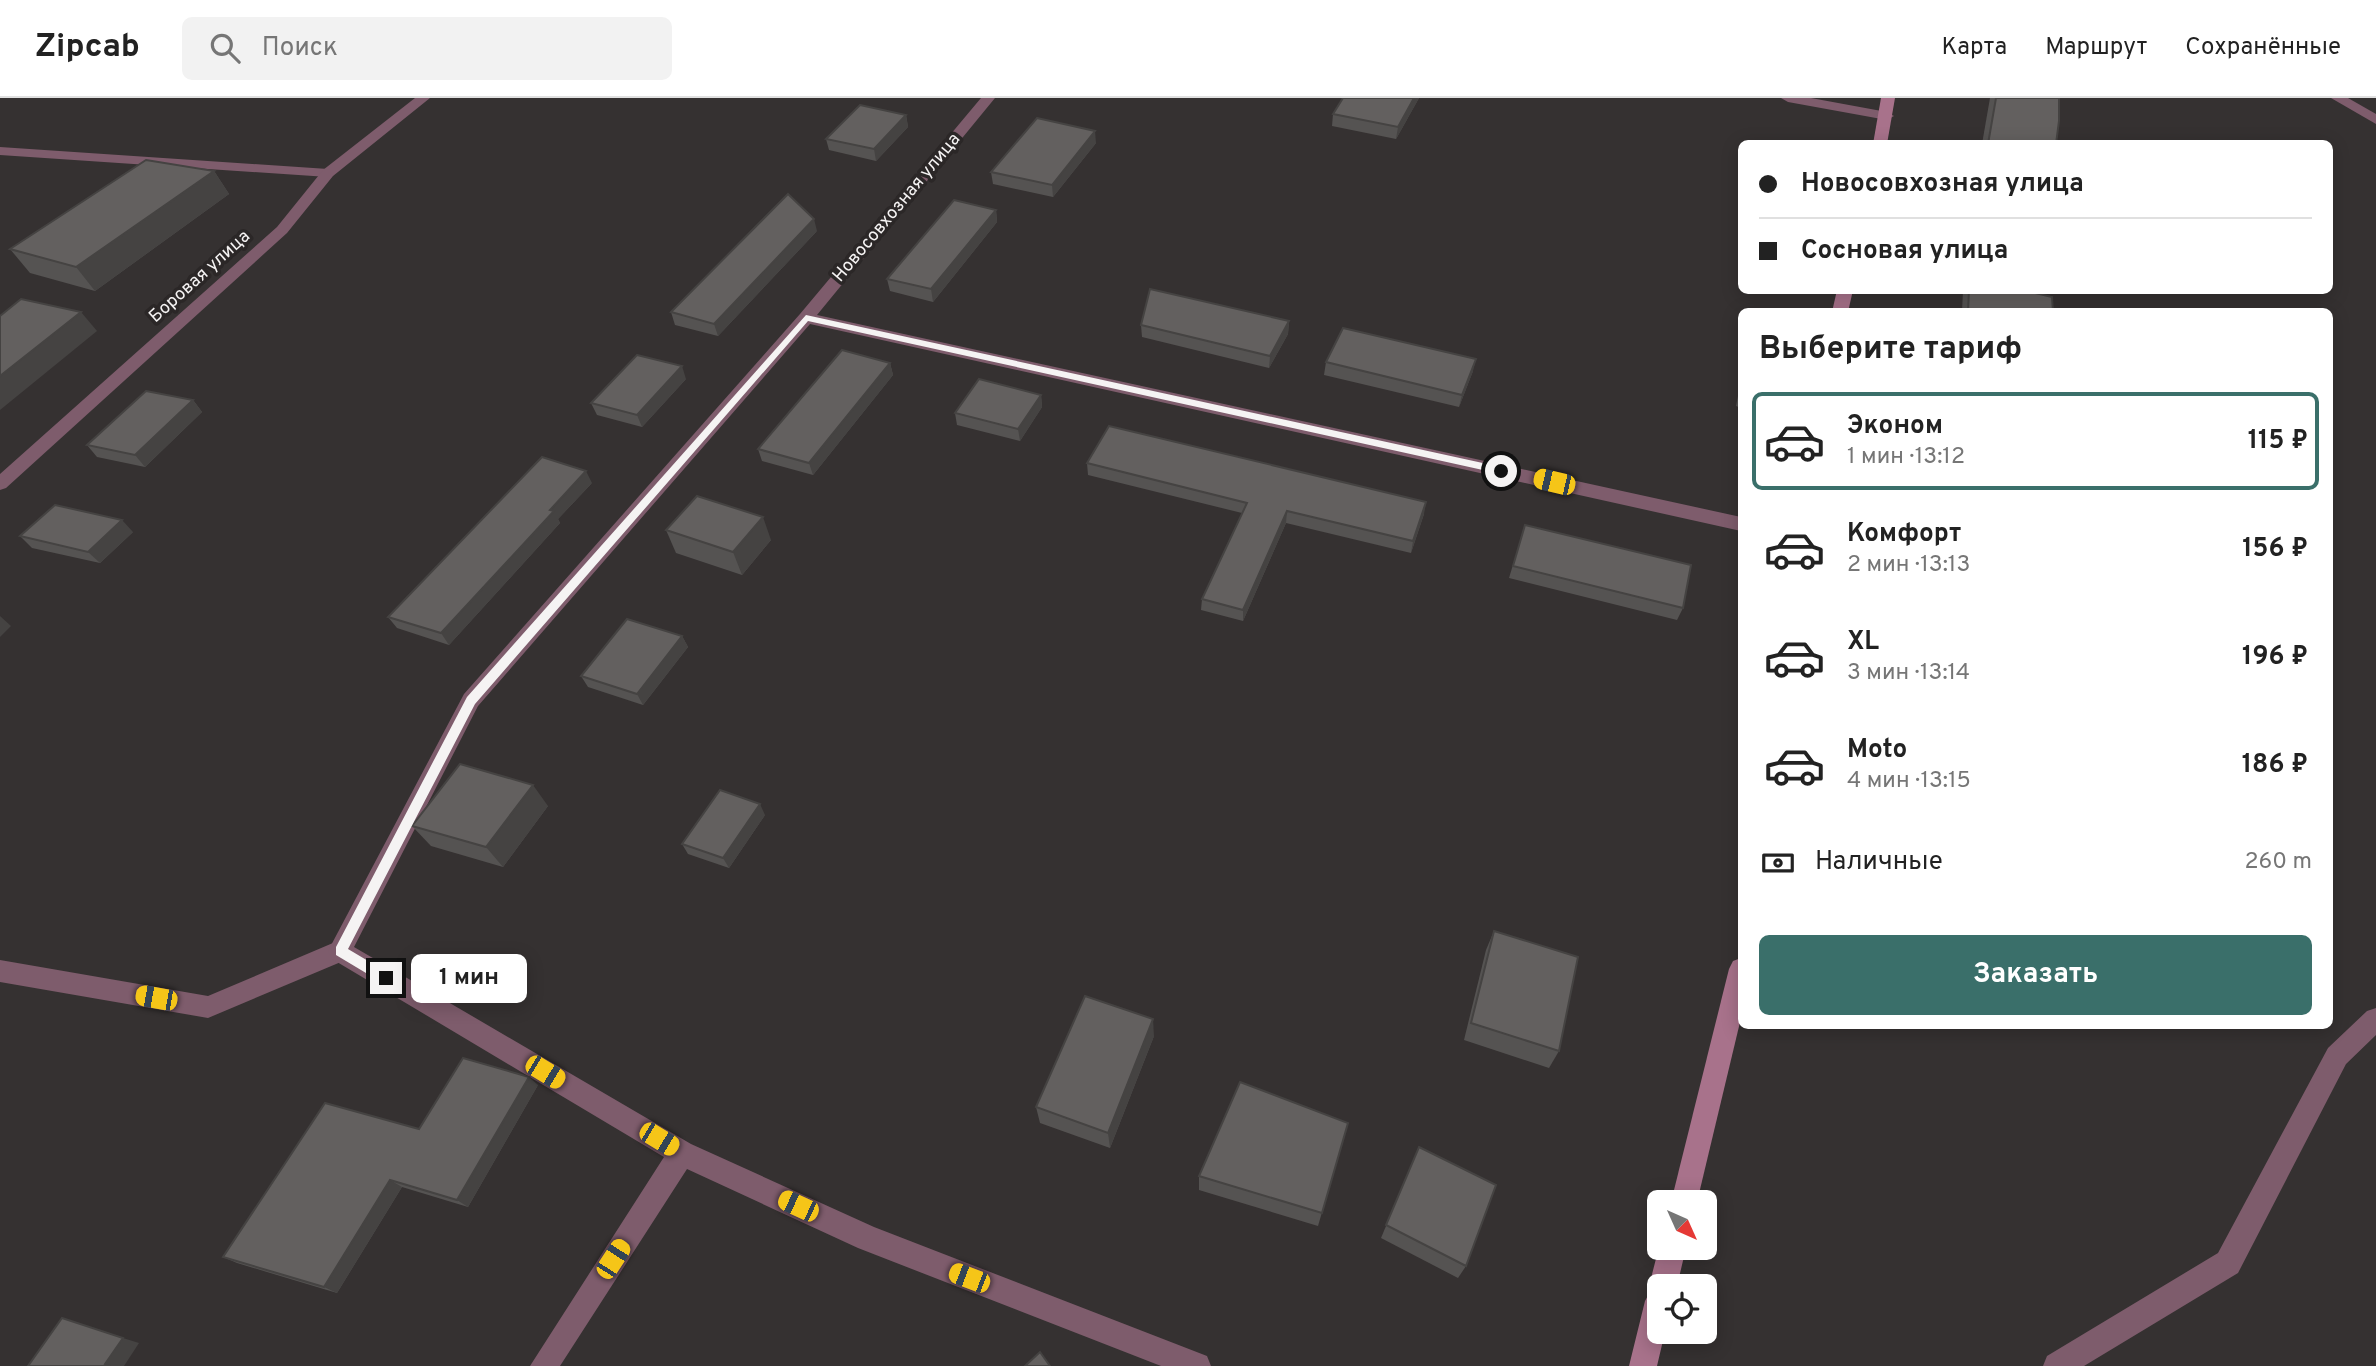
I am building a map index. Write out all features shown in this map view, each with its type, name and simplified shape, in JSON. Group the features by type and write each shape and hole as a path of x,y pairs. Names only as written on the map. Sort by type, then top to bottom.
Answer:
{"street":[{"name":"Боровая улица","path":"0,484 282,230 328,173 423,98"},
{"name":"Новосовхозная улица","path":"340,951 471,701 806,318 988,98"},
{"path":"1788,98 1886,116"},
{"path":"1881,140 1888,98"},
{"path":"2338,98 2376,120"},
{"path":"0,151 328,173"},
{"path":"806,318 1738,523"},
{"path":"0,971 208,1007 340,951 682,1153 868,1238 1197,1366"},
{"path":"1687,1190 1738,981"},
{"path":"2057,1366 2228,1263 2336,1056 2376,1019"},
{"path":"544,1366 682,1153"},
{"path":"1643,1366 1648,1344"}],"building":[{"path":"1343,98 1414,98 1398,127 1333,114"},
{"path":"1996,98 2059,98 2057,140 1989,140"},
{"path":"860,105 906,115 874,149 826,139"},
{"path":"1037,118 1095,131 1052,185 991,172"},
{"path":"146,160 214,171 76,267 10,249"},
{"path":"788,194 814,219 714,324 671,312"},
{"path":"954,200 996,210 931,289 887,279"},
{"path":"1150,289 1289,321 1270,356 1141,325"},
{"path":"1969,294 2039,294 2052,297 2053,308 1968,308"},
{"path":"21,299 81,312 0,376 0,316"},
{"path":"1343,328 1476,359 1462,395 1326,362"},
{"path":"842,350 890,363 809,463 758,449"},
{"path":"637,355 682,366 637,415 591,403"},
{"path":"979,379 1041,395 1018,429 955,413"},
{"path":"146,391 193,400 135,455 87,445"},
{"path":"1109,426 1426,502 1413,541 1287,511 1243,610 1202,599 1247,503 1087,463"},
{"path":"542,457 586,471 550,510 554,511 441,633 388,617"},
{"path":"697,496 763,517 733,552 666,530"},
{"path":"55,505 122,520 88,552 20,536"},
{"path":"1525,525 1691,565 1683,608 1513,566"},
{"path":"627,619 682,636 637,694 581,676"},
{"path":"460,764 533,785 486,847 412,826"},
{"path":"720,790 760,804 723,858 682,844"},
{"path":"1494,931 1578,957 1559,1051 1471,1023"},
{"path":"1085,996 1153,1019 1108,1133 1036,1107"},
{"path":"463,1058 529,1077 457,1200 390,1180 324,1287 223,1257 325,1103 419,1129"},
{"path":"1240,1082 1348,1123 1322,1213 1199,1176"},
{"path":"1419,1147 1496,1185 1466,1266 1386,1225"},
{"path":"62,1318 123,1338 105,1364 110,1366 28,1366"},
{"path":"1040,1352 1050,1366 1025,1366"}],"route":[{"path":"386,978 340,951 471,701 806,318 1501,471"}]}
